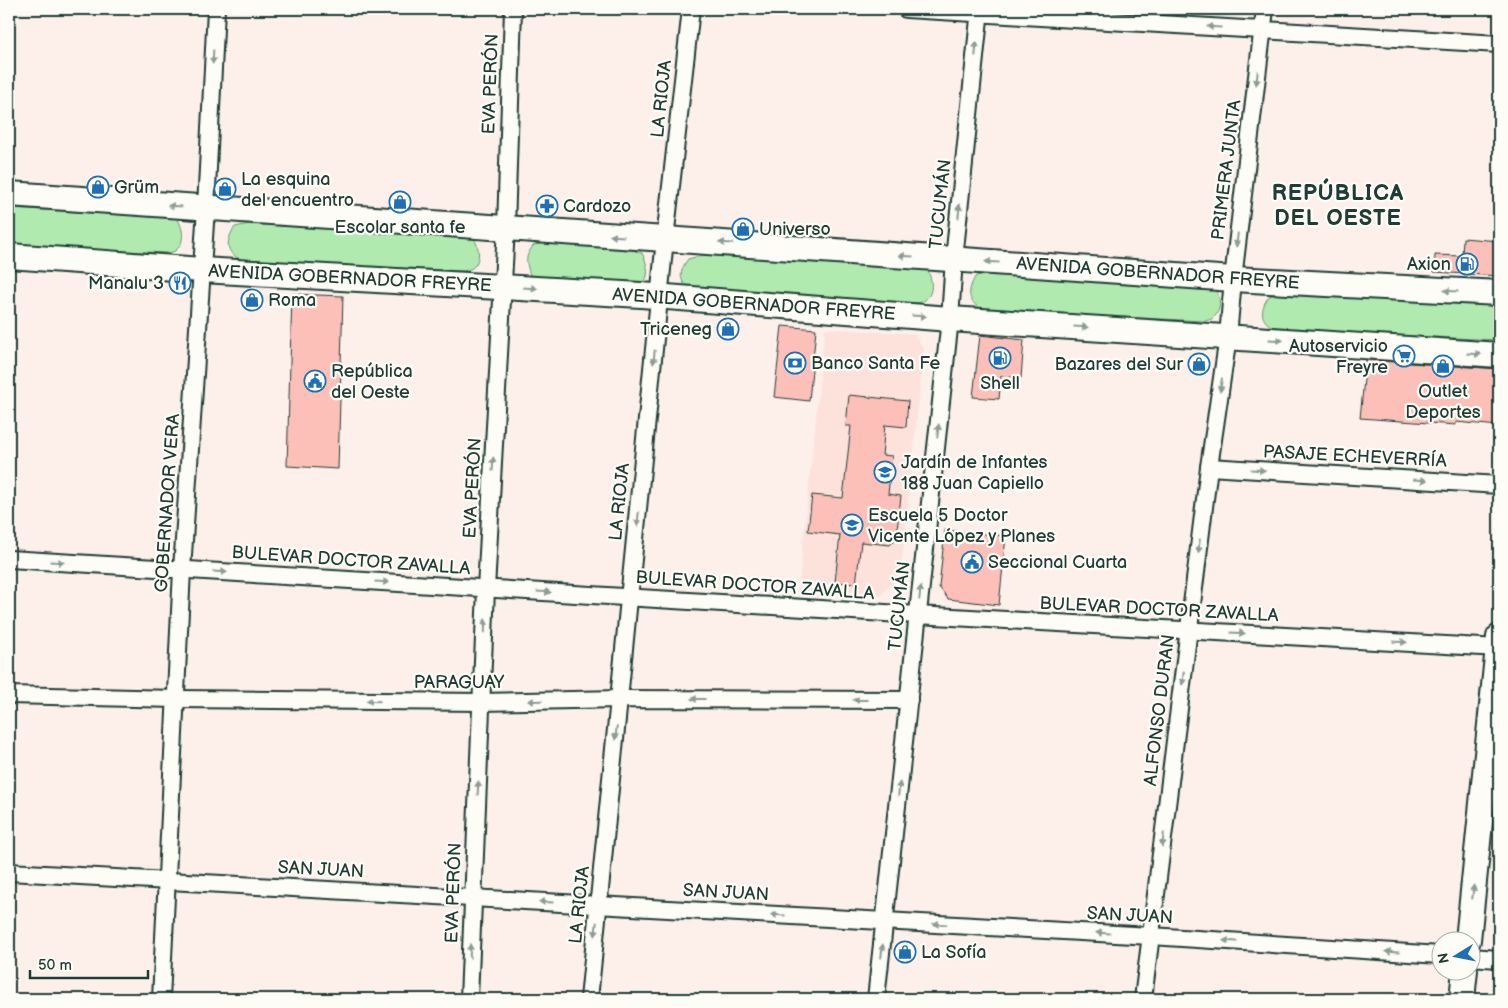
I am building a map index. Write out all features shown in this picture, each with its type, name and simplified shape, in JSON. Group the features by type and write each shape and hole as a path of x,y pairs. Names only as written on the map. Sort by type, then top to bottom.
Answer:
{"main road":[{"name":"AVENIDA GOBERNADOR FREYRE","path":"9,194 1233,279 1499,294"},
{"name":"AVENIDA GOBERNADOR FREYRE","path":"9,256 202,270 660,296 950,318 1499,355"},
{"path":"1469,930 1499,644"},
{"path":"1462,999 1464,980"}],"street":[{"name":"GOBERNADOR VERA","path":"161,999 182,570 206,208 216,9"},
{"name":"EVA PERÓN","path":"469,999 486,589 506,228 512,9"},
{"name":"LA RIOJA","path":"589,999 665,239 691,9"},
{"path":"906,9 980,11 1499,44"},
{"name":"PRIMERA JUNTA","path":"1228,337 1233,279 1265,9"},
{"name":"TUCUMÁN","path":"876,999 950,318 954,259 980,11"},
{"name":"ALFONSO DURAN","path":"1143,999 1209,467 1228,337"},
{"name":"PASAJE ECHEVERRÍA","path":"1209,467 1499,485"},
{"name":"BULEVAR DOCTOR ZAVALLA","path":"9,559 917,615 1499,644"},
{"name":"PARAGUAY","path":"9,695 176,699 482,702 619,699 909,700"},
{"name":"SAN JUAN","path":"9,872 1151,936 1430,954"},
{"path":"1480,958 1499,959"}],"shaded area":[{"path":"825,328 914,334 924,349 901,571 881,596 798,590"}],"green space":[{"path":"9,208 177,218 182,230 182,239 176,250 168,253 9,246"},
{"path":"249,224 473,237 478,248 478,257 472,268 463,271 246,261 231,253 228,244 235,227"},
{"path":"545,243 632,250 642,253 647,268 646,279 636,287 543,281 530,275 527,259 534,245"},
{"path":"703,255 926,268 931,280 931,289 925,300 917,303 700,293 684,284 681,275 688,259"},
{"path":"991,273 1214,286 1218,293 1219,306 1216,315 1210,320 1205,321 988,311 973,302 970,298 970,288 976,276"},
{"path":"1284,293 1499,305 1499,340 1281,330 1266,322 1263,318 1263,308 1269,296"}],"building":[{"name":"Axion","path":"1463,238 1499,241 1499,276 1434,272 1435,255 1462,256"},
{"name":"República del Oeste","path":"292,294 343,296 338,469 287,466"},
{"name":"Banco Santa Fe","path":"782,326 816,329 809,401 774,397"},
{"name":"Shell","path":"980,335 1024,340 1021,378 1001,376 999,399 973,397"},
{"path":"1366,360 1499,369 1499,426 1456,422 1456,425 1360,418"},
{"path":"849,395 908,401 906,427 885,425 882,455 892,456 888,494 901,496 896,539 890,545 861,542 856,584 835,582 840,535 808,531 812,495 843,498 851,426 846,426"},
{"name":"Seccional Cuarta","path":"945,530 1006,536 999,605 948,599 939,587"}],"place":[{"name":"Grüm","path":"98,187"},
{"name":"La esquina del encuentro","path":"225,189"},
{"name":"Escolar santa fe","path":"400,202"},
{"name":"Cardozo","path":"547,206"},
{"name":"Universo","path":"743,229"},
{"name":"Axion","path":"1467,264"},
{"name":"Manalu 3","path":"180,283"},
{"name":"Roma","path":"252,300"},
{"name":"Triceneg","path":"728,329"},
{"name":"Autoservicio Freyre","path":"1404,356"},
{"name":"Shell","path":"1000,358"},
{"name":"Banco Santa Fe","path":"795,363"},
{"name":"Bazares del Sur","path":"1199,364"},
{"name":"Outlet Deportes","path":"1443,366"},
{"name":"República del Oeste","path":"315,381"},
{"name":"Jardín de Infantes 188 Juan Capiello","path":"885,472"},
{"name":"Escuela 5 Doctor Vicente López y Planes","path":"852,525"},
{"name":"Seccional Cuarta","path":"972,562"},
{"name":"La Sofía","path":"905,952"}],"district":[{"name":"REPÚBLICA DEL OESTE","path":"1338,204"}]}
